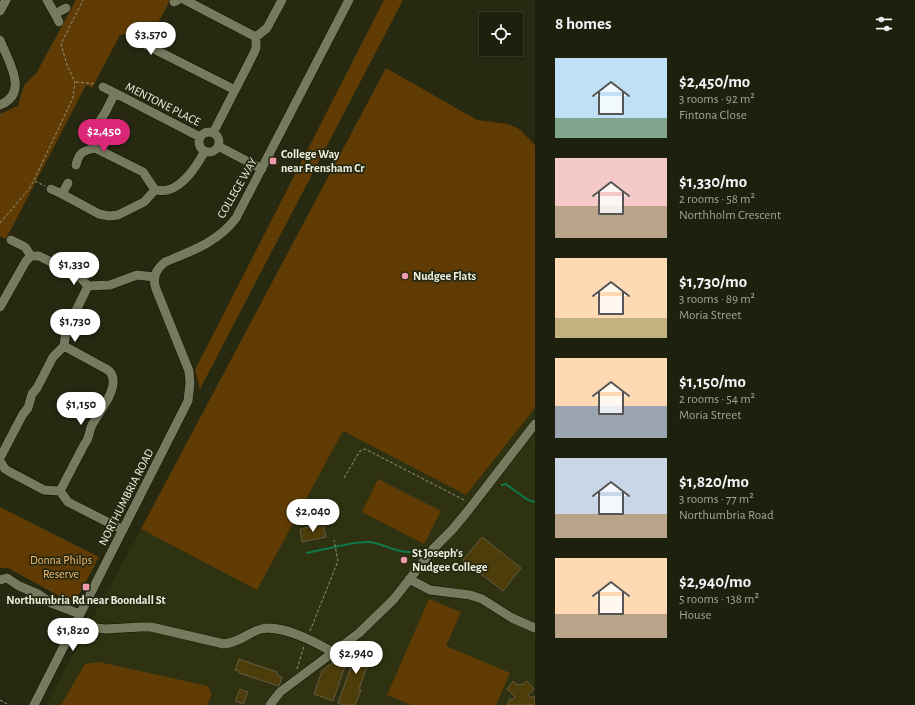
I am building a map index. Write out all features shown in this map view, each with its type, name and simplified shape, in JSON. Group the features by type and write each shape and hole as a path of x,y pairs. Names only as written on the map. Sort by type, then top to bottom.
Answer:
{"street":[{"path":"0,11 6,0"},
{"path":"46,0 57,18 66,8"},
{"path":"185,0 256,37"},
{"path":"256,37 267,28 282,0"},
{"name":"COLLEGE WAY","path":"154,277 165,262 202,247 215,239 226,230 242,209 349,0"},
{"path":"148,46 154,34"},
{"path":"213,133 256,51 256,37"},
{"path":"136,39 235,90"},
{"path":"0,40 16,82 16,90 12,98 0,105"},
{"name":"MENTONE PLACE","path":"103,87 200,137"},
{"name":"MENTONE PLACE","path":"95,148 92,136 93,130 115,93"},
{"path":"51,189 99,214 109,216 118,215 144,202 155,190 168,190 181,182 191,172 205,151 214,150 218,146 219,140 213,133 205,133 200,137 200,146 205,151"},
{"path":"218,146 262,169"},
{"path":"76,165 79,156 84,151 95,148 143,172 155,190"},
{"path":"62,194 68,183"},
{"path":"11,240 25,247 31,256"},
{"path":"0,307 6,299 26,261 31,256 43,258 78,276 88,286 110,285 138,275 154,277"},
{"name":"NORTHUMBRIA ROAD","path":"34,705 186,406 190,383 187,366 156,289 154,277"},
{"path":"60,491 44,490 10,472 5,469 0,459 23,414 28,408 32,394 37,388 53,357 64,346 66,331 88,286"},
{"path":"60,491 88,439 91,427 113,388 114,381 113,374 108,370 64,346"},
{"path":"270,705 280,692 359,633 394,599 433,549 452,530 472,506 535,424"},
{"path":"60,491 68,502 123,530"},
{"path":"0,580 7,578 51,603 80,614"},
{"path":"409,579 430,590 470,595 482,599 512,618 535,628"},
{"path":"74,626 106,629 152,627 224,644 240,640 255,631 264,628 282,630 307,638 334,652"}],"path":[{"path":"1,222 34,180 73,98 75,82 61,44 83,0"},
{"path":"75,82 98,84 103,87"},
{"path":"34,180 51,189"},
{"path":"344,478 360,451 365,449 465,500 472,506"},
{"path":"295,682 302,651 338,561 334,540"},
{"path":"0,700 9,705"}],"shaded area":[{"name":"St Joseph's Nudgee College","path":"535,408 535,705 46,705 141,529 257,590 343,431 466,495"}],"green space":[{"path":"76,0 170,0 155,29 120,35 92,88 86,85 6,239 0,236 0,114 18,106 24,85 37,72"},
{"path":"384,0 403,0 200,389 195,370"},
{"name":"Nudgee Flats","path":"386,68 477,120 508,124 519,129 535,145 535,408 466,495 343,431 257,590 141,529"},
{"path":"378,479 441,511 424,544 362,512"},
{"name":"Donna Philps Reserve","path":"0,507 99,557 74,604 8,568 0,568"},
{"path":"429,599 461,612 446,646 510,673 496,705 411,705 387,695"},
{"path":"99,662 208,686 212,694 207,705 61,705 85,664"}],"building":[{"path":"323,524 326,537 302,542 300,529"},
{"path":"482,537 521,568 503,591 463,560"},
{"path":"360,642 374,647 355,705 344,705 338,703"},
{"path":"239,659 277,672 276,674 278,676 282,677 279,686 239,673 239,671 235,670"},
{"path":"337,659 346,663 333,701 314,694 322,671"},
{"path":"513,681 517,685 523,684 527,681 534,689 528,695 530,697 535,697 535,705 507,705 510,699 515,697 507,689"},
{"path":"240,689 248,692 243,704 235,701"}],"waterway":[{"path":"502,485 506,484 528,500 535,502"},
{"path":"307,553 363,542 380,544 394,550 405,552 411,552 415,549"}],"place":[{"name":"College Way near Frensham Cr","path":"273,161"},
{"name":"Nudgee Flats","path":"405,276"},
{"name":"St Joseph's Nudgee College","path":"404,560"},
{"name":"Northumbria Rd near Boondall St","path":"86,587"}]}
